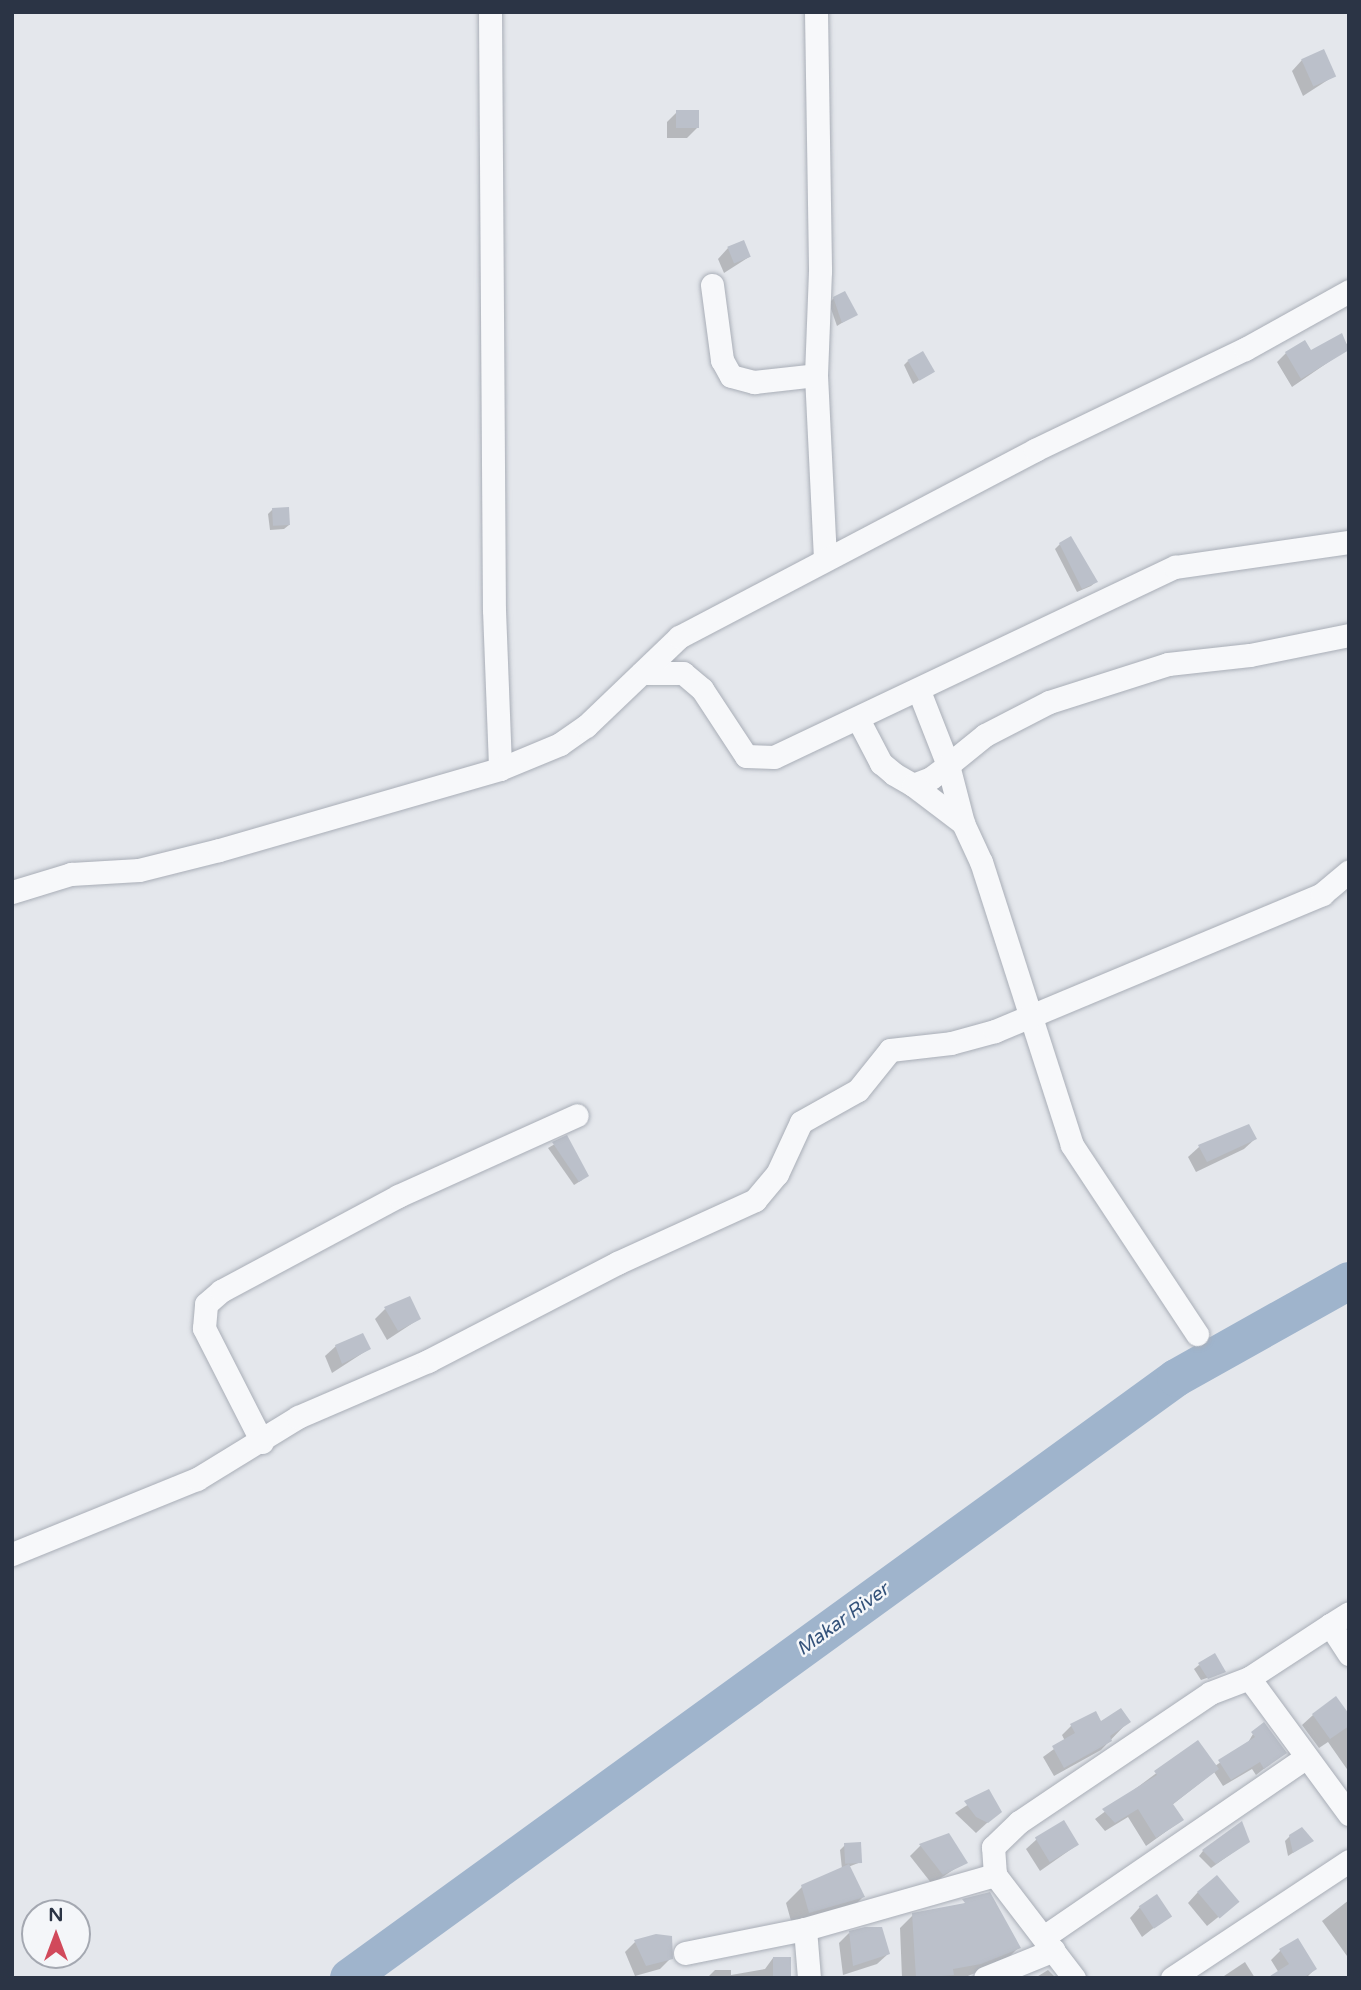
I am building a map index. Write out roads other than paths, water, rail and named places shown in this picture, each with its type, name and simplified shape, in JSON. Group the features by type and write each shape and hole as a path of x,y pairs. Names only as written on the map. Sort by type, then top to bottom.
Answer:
{"street":[{"path":"490,12 494,610 500,769"},
{"path":"816,12 820,271 816,375 825,559"},
{"path":"712,285 722,360 731,376 754,382 816,375"},
{"path":"12,892 71,874 139,870 219,850 500,769 560,744 586,726 679,637 825,559 1245,349 1349,291"},
{"path":"642,673 683,673 702,689 746,756 774,757 919,691 1175,567 1349,542"},
{"path":"913,785 948,765 985,734 1049,702 1168,664 1250,655 1349,635"},
{"path":"679,637 683,673"},
{"path":"919,691 948,765 963,823 981,862 1030,1017 1081,1163 1197,1334"},
{"path":"858,719 881,763 963,823"},
{"path":"12,1554 142,1504 262,1442 298,1417 428,1361 617,1263 755,1200 777,1174 801,1122 858,1090 890,1050 951,1043 1030,1017 1322,894 1349,871"},
{"path":"262,1442 204,1328 206,1304 221,1291 398,1196 577,1115"},
{"path":"1074,1978 995,1875 993,1847 1019,1822 1195,1702 1249,1678 1339,1619 1349,1654"},
{"path":"1249,1678 1349,1814"},
{"path":"985,1978 1049,1943 1306,1757"},
{"path":"1172,1978 1349,1861"},
{"path":"685,1953 806,1928 995,1875"},
{"path":"806,1928 809,1978"}],"waterway":[{"name":"Makar River","path":"349,1978 1176,1378 1349,1281"}]}
